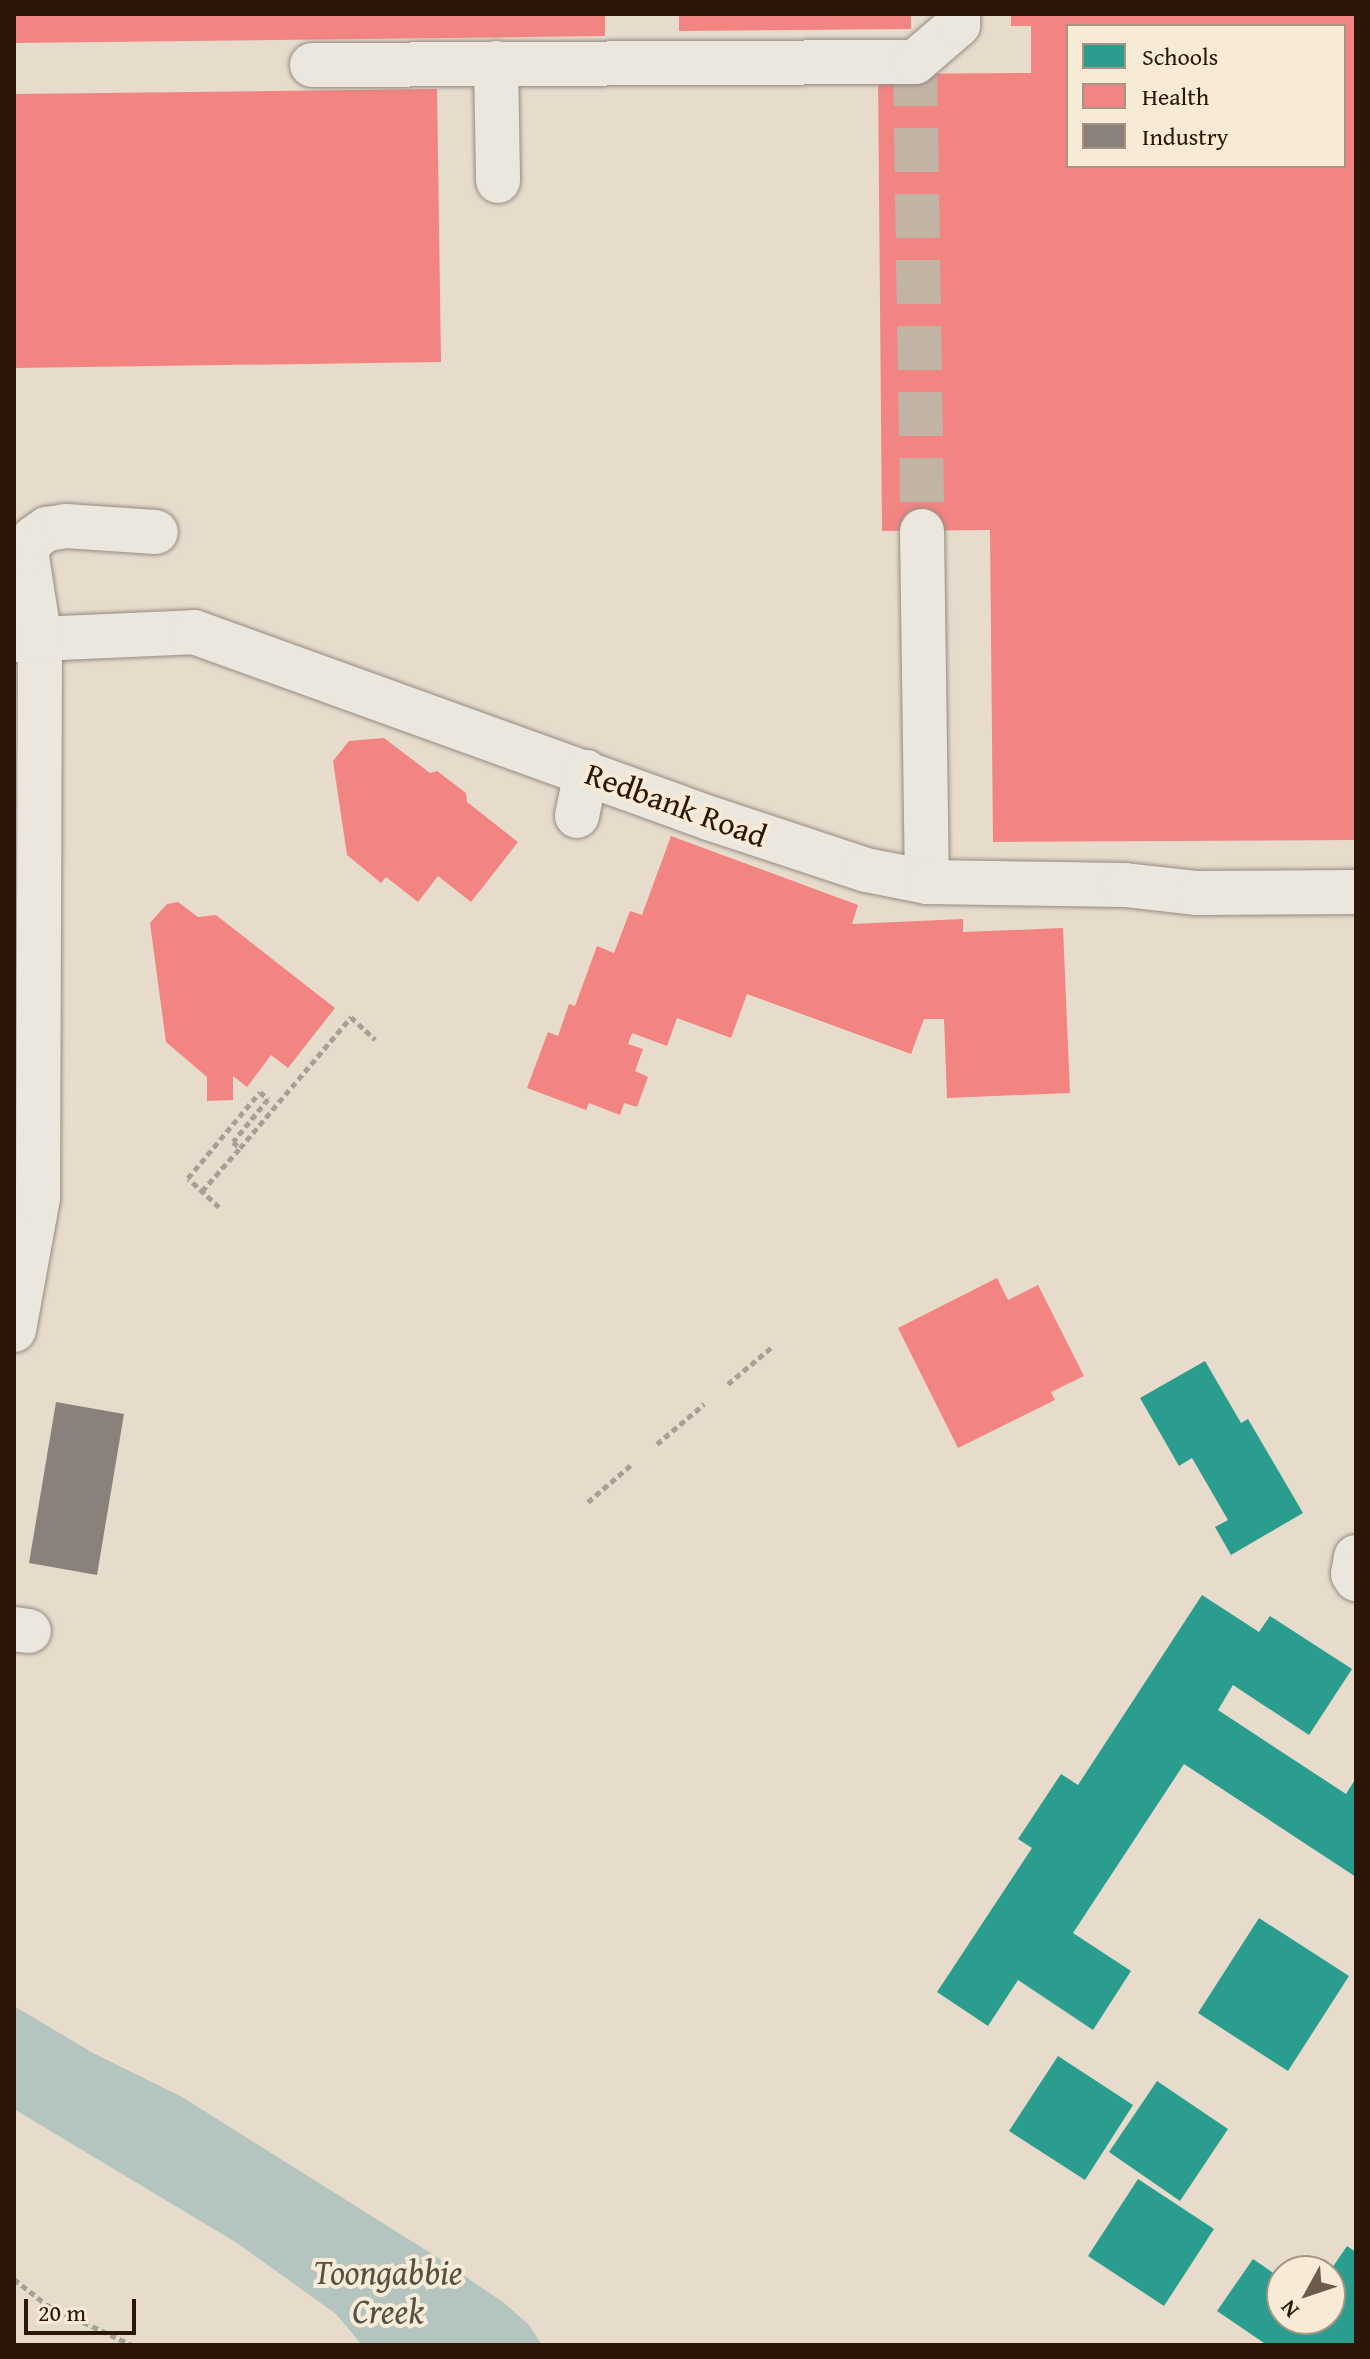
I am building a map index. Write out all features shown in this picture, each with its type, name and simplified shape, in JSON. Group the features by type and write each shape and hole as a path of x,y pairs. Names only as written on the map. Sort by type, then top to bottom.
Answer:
{"street":[{"path":"312,65 915,62 958,25 958,14"},
{"path":"496,63 498,181"},
{"path":"14,1330 38,1198 26,551 34,538 47,529 65,526 156,532"},
{"path":"922,531 927,882"},
{"name":"Redbank Road","path":"27,640 194,632 866,870 927,882 1125,885 1198,893 1356,892"},
{"path":"577,816 586,772"},
{"path":"1356,1557 1353,1574 1356,1579"}],"path":[{"path":"202,1191 351,1017 375,1039"},
{"path":"219,1207 188,1178 260,1092 268,1099 233,1142 240,1148"},
{"path":"728,1384 773,1346"},
{"path":"657,1444 704,1404"},
{"path":"588,1502 632,1464"},
{"path":"14,2279 47,2305 132,2345"}],"water":[{"name":"Toongabbie Creek","path":"14,2006 93,2053 182,2097 440,2259 504,2303 529,2325 542,2345 362,2345 336,2314 237,2243 14,2109"}],"building: Schools":[{"path":"1205,1361 1241,1423 1248,1419 1303,1513 1231,1555 1215,1527 1228,1520 1192,1458 1179,1466 1140,1398"},
{"path":"1202,1595 1259,1632 1270,1616 1352,1669 1309,1735 1233,1685 1218,1710 1346,1794 1356,1778 1356,1877 1184,1764 1073,1933 1131,1971 1093,2030 1018,1980 988,2026 937,1992 1032,1848 1018,1839 1061,1774 1078,1785"},
{"path":"1259,1918 1349,1976 1288,2071 1198,2013"},
{"path":"1058,2056 1133,2105 1085,2180 1009,2131"},
{"path":"1157,2081 1228,2129 1180,2201 1109,2152"},
{"path":"1138,2179 1214,2229 1164,2306 1088,2256"},
{"path":"1347,2246 1356,2252 1356,2345 1267,2345 1217,2311 1253,2259 1266,2268 1266,2335 1346,2335 1346,2255 1341,2255"}],"building: Health":[{"path":"14,14 605,14 605,36 14,43"},
{"path":"679,14 911,14 911,29 679,31"},
{"path":"1011,14 1356,14 1356,840 993,842 990,530 882,531 878,74 1031,73 1031,26 1011,26"},
{"path":"437,89 441,362 14,368 14,94"},
{"path":"384,738 430,773 437,771 466,793 467,802 518,842 471,902 438,876 418,902 386,877 381,883 347,855 333,761 349,741"},
{"path":"671,836 858,905 852,924 963,919 963,932 1063,928 1070,1093 947,1098 944,1019 924,1019 911,1054 747,994 731,1038 677,1018 667,1046 632,1033 628,1044 643,1049 635,1071 648,1077 637,1107 624,1103 620,1115 589,1103 586,1110 527,1088 548,1032 558,1036 569,1004 575,1006 597,946 614,953 630,911 642,915"},
{"path":"178,902 198,917 216,915 335,1008 288,1068 271,1055 247,1087 233,1076 233,1100 207,1101 207,1077 166,1042 150,923 167,904"},
{"path":"997,1278 1008,1300 1038,1285 1084,1376 1051,1392 1055,1400 958,1448 898,1328"}],"building: Industry":[{"path":"56,1402 124,1414 97,1575 29,1563"}],"tunnel":[{"path":"915,62 922,531"}]}
